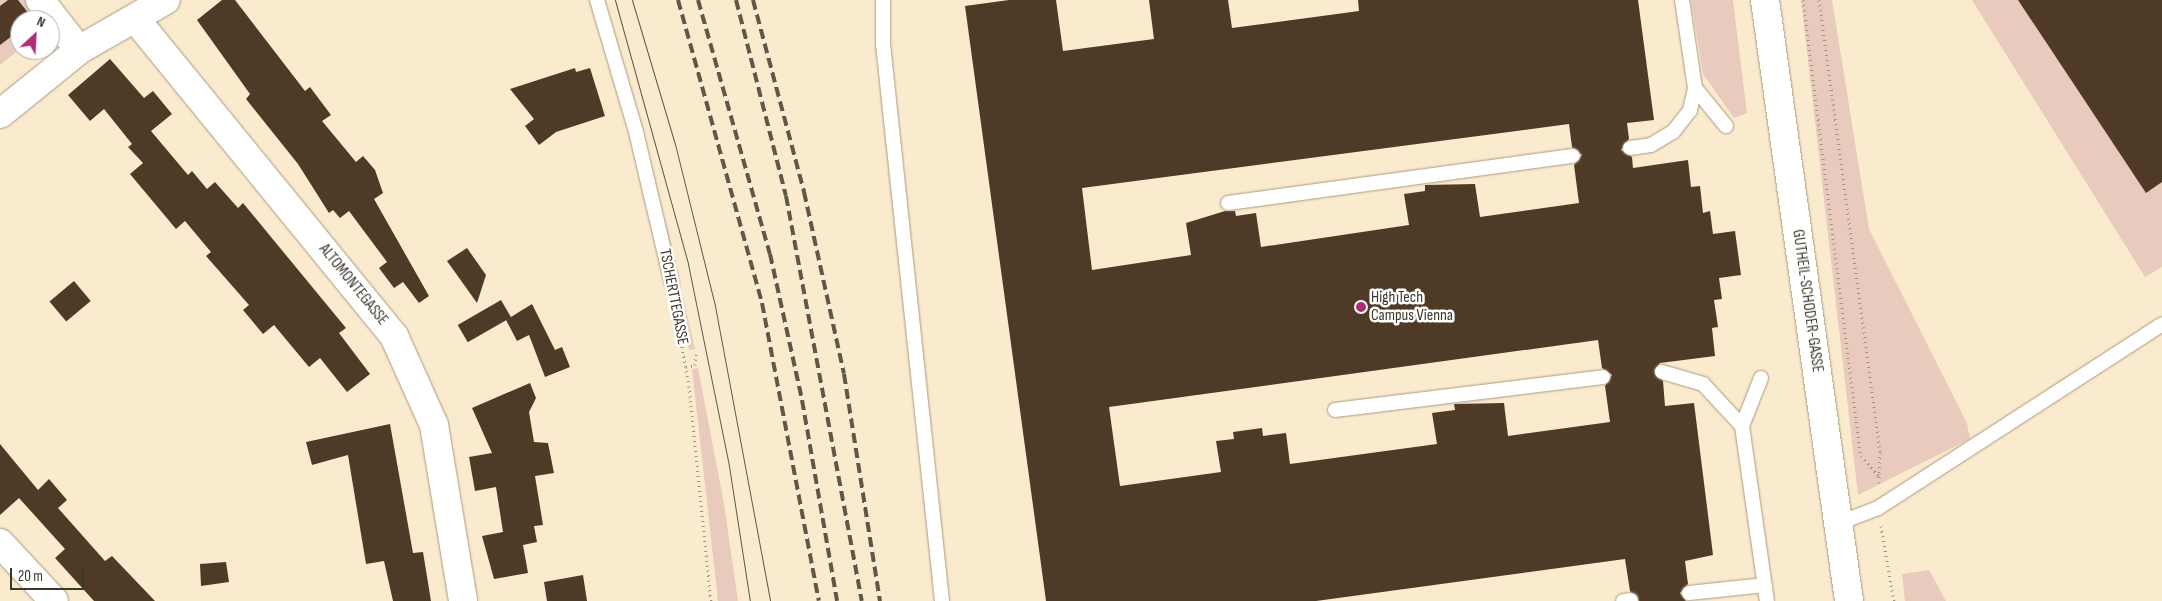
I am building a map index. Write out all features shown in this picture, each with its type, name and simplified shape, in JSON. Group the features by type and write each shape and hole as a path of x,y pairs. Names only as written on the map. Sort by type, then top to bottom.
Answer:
{"street":[{"path":"40,0 79,50"},
{"path":"0,114 79,50 137,21 166,0"},
{"name":"GUTHEIL-SCHODER-GASSE","path":"1765,0 1840,523 1849,601"},
{"name":"ALTOMONTEGASSE","path":"137,21 394,336 434,425 463,601"},
{"path":"0,543 54,601"}],"lane":[{"name":"TSCHERTTEGASSE","path":"597,0 634,123 672,284"},
{"path":"883,0 883,44 942,601"},
{"path":"1630,148 1651,145 1673,132 1690,110 1695,88 1682,0"},
{"path":"1695,88 1726,126"},
{"path":"1228,203 1573,156"},
{"path":"1840,523 1878,508 2162,324"},
{"path":"1662,372 1703,384 1742,426"},
{"path":"1335,410 1603,377"},
{"path":"1761,378 1742,426 1767,601"},
{"path":"1689,593 1765,585"}],"path":[{"path":"1803,0 1861,456 1879,477"},
{"path":"1820,0 1880,452 1878,508 1894,601"},
{"name":"TSCHERTTEGASSE","path":"672,284 686,367 711,601"},
{"path":"686,367 695,366 696,354"}],"shaded area":[{"path":"0,0 38,0 40,10 10,10 10,57 0,65"},
{"path":"1691,0 1733,0 1747,113 1734,118 1703,74"},
{"path":"1801,0 1832,0 1869,229 1967,423 1970,439 1858,495"},
{"path":"1972,0 2162,0 2162,267 2145,277"},
{"path":"652,174 667,228 695,349 689,350"},
{"path":"698,368 724,504 738,601 718,601 692,369"},
{"path":"1929,570 1946,601 1905,601 1902,574"}],"building":[{"path":"8,0 18,0 26,10 10,10 10,38 0,45 0,6"},
{"path":"222,0 235,0 305,91 310,87 331,115 322,121 356,162 363,156 375,170 383,193 374,199 429,296 419,303 403,282 394,288 379,268 387,262 349,211 340,218 333,210 329,213 298,164 246,99 250,94 197,20"},
{"name":"High Tech Campus Vienna","path":"1009,0 1056,0 1063,51 1154,39 1149,0 1228,0 1232,28 1359,11 1358,0 1638,0 1654,120 1627,123 1629,139 1621,150 1632,157 1633,168 1688,160 1691,187 1700,186 1703,213 1710,211 1713,234 1735,231 1741,275 1719,278 1722,299 1714,300 1718,327 1712,328 1715,356 1660,363 1654,370 1663,381 1665,406 1694,403 1713,555 1685,561 1688,584 1680,593 1686,601 1639,601 1630,591 1625,559 1316,601 1046,601 965,6","holes":["1569,124 1572,147 1582,155 1574,165 1579,203 1480,217 1475,184 1425,185 1425,191 1404,194 1409,225 1261,247 1256,213 1236,216 1235,211 1225,211 1186,223 1191,255 1092,270 1082,188","1598,340 1602,368 1612,375 1605,386 1610,422 1508,436 1504,403 1454,404 1455,410 1432,413 1437,444 1290,464 1286,433 1263,436 1262,428 1233,432 1234,439 1216,441 1221,472 1120,486 1109,407"]},
{"path":"2018,0 2162,0 2162,182 2146,193"},
{"path":"110,59 144,98 153,91 172,114 151,131 188,175 192,171 207,189 215,182 238,208 243,203 346,328 339,333 370,374 347,392 320,358 309,367 274,325 263,334 243,310 249,305 206,256 211,252 185,221 176,229 130,174 143,163 128,147 132,144 104,109 90,121 68,95"},
{"path":"575,68 576,72 590,68 605,116 556,132 539,145 525,126 534,119 510,89"},
{"path":"467,248 486,275 477,303 447,261"},
{"path":"74,281 91,301 66,321 49,302"},
{"path":"501,300 511,317 468,342 458,325"},
{"path":"532,304 555,350 562,347 570,367 545,377 529,335 517,341 506,320"},
{"path":"530,383 536,398 529,412 534,442 548,443 554,473 535,476 543,525 534,526 537,542 523,545 528,573 494,579 482,536 503,532 496,487 475,491 469,457 492,453 472,408"},
{"path":"390,424 413,553 423,552 431,601 393,601 384,561 366,564 348,455 312,465 306,442"},
{"path":"0,444 38,490 49,479 67,500 58,508 105,561 112,556 155,601 94,601 55,558 65,549 19,498 0,515"},
{"path":"226,562 229,582 201,586 200,564"},
{"path":"583,575 587,601 547,601 544,582"}],"tram line":[{"path":"615,0 688,264 729,466 750,601"},
{"path":"632,0 675,144 715,306 770,601"}],"railway":[{"path":"678,0 762,303 819,601"},
{"path":"698,0 770,254 802,400 837,601"},
{"path":"736,0 786,196 862,601"},
{"path":"753,0 804,192 844,374 880,601"}],"place":[{"name":"High Tech Campus Vienna","path":"1361,307"}]}
